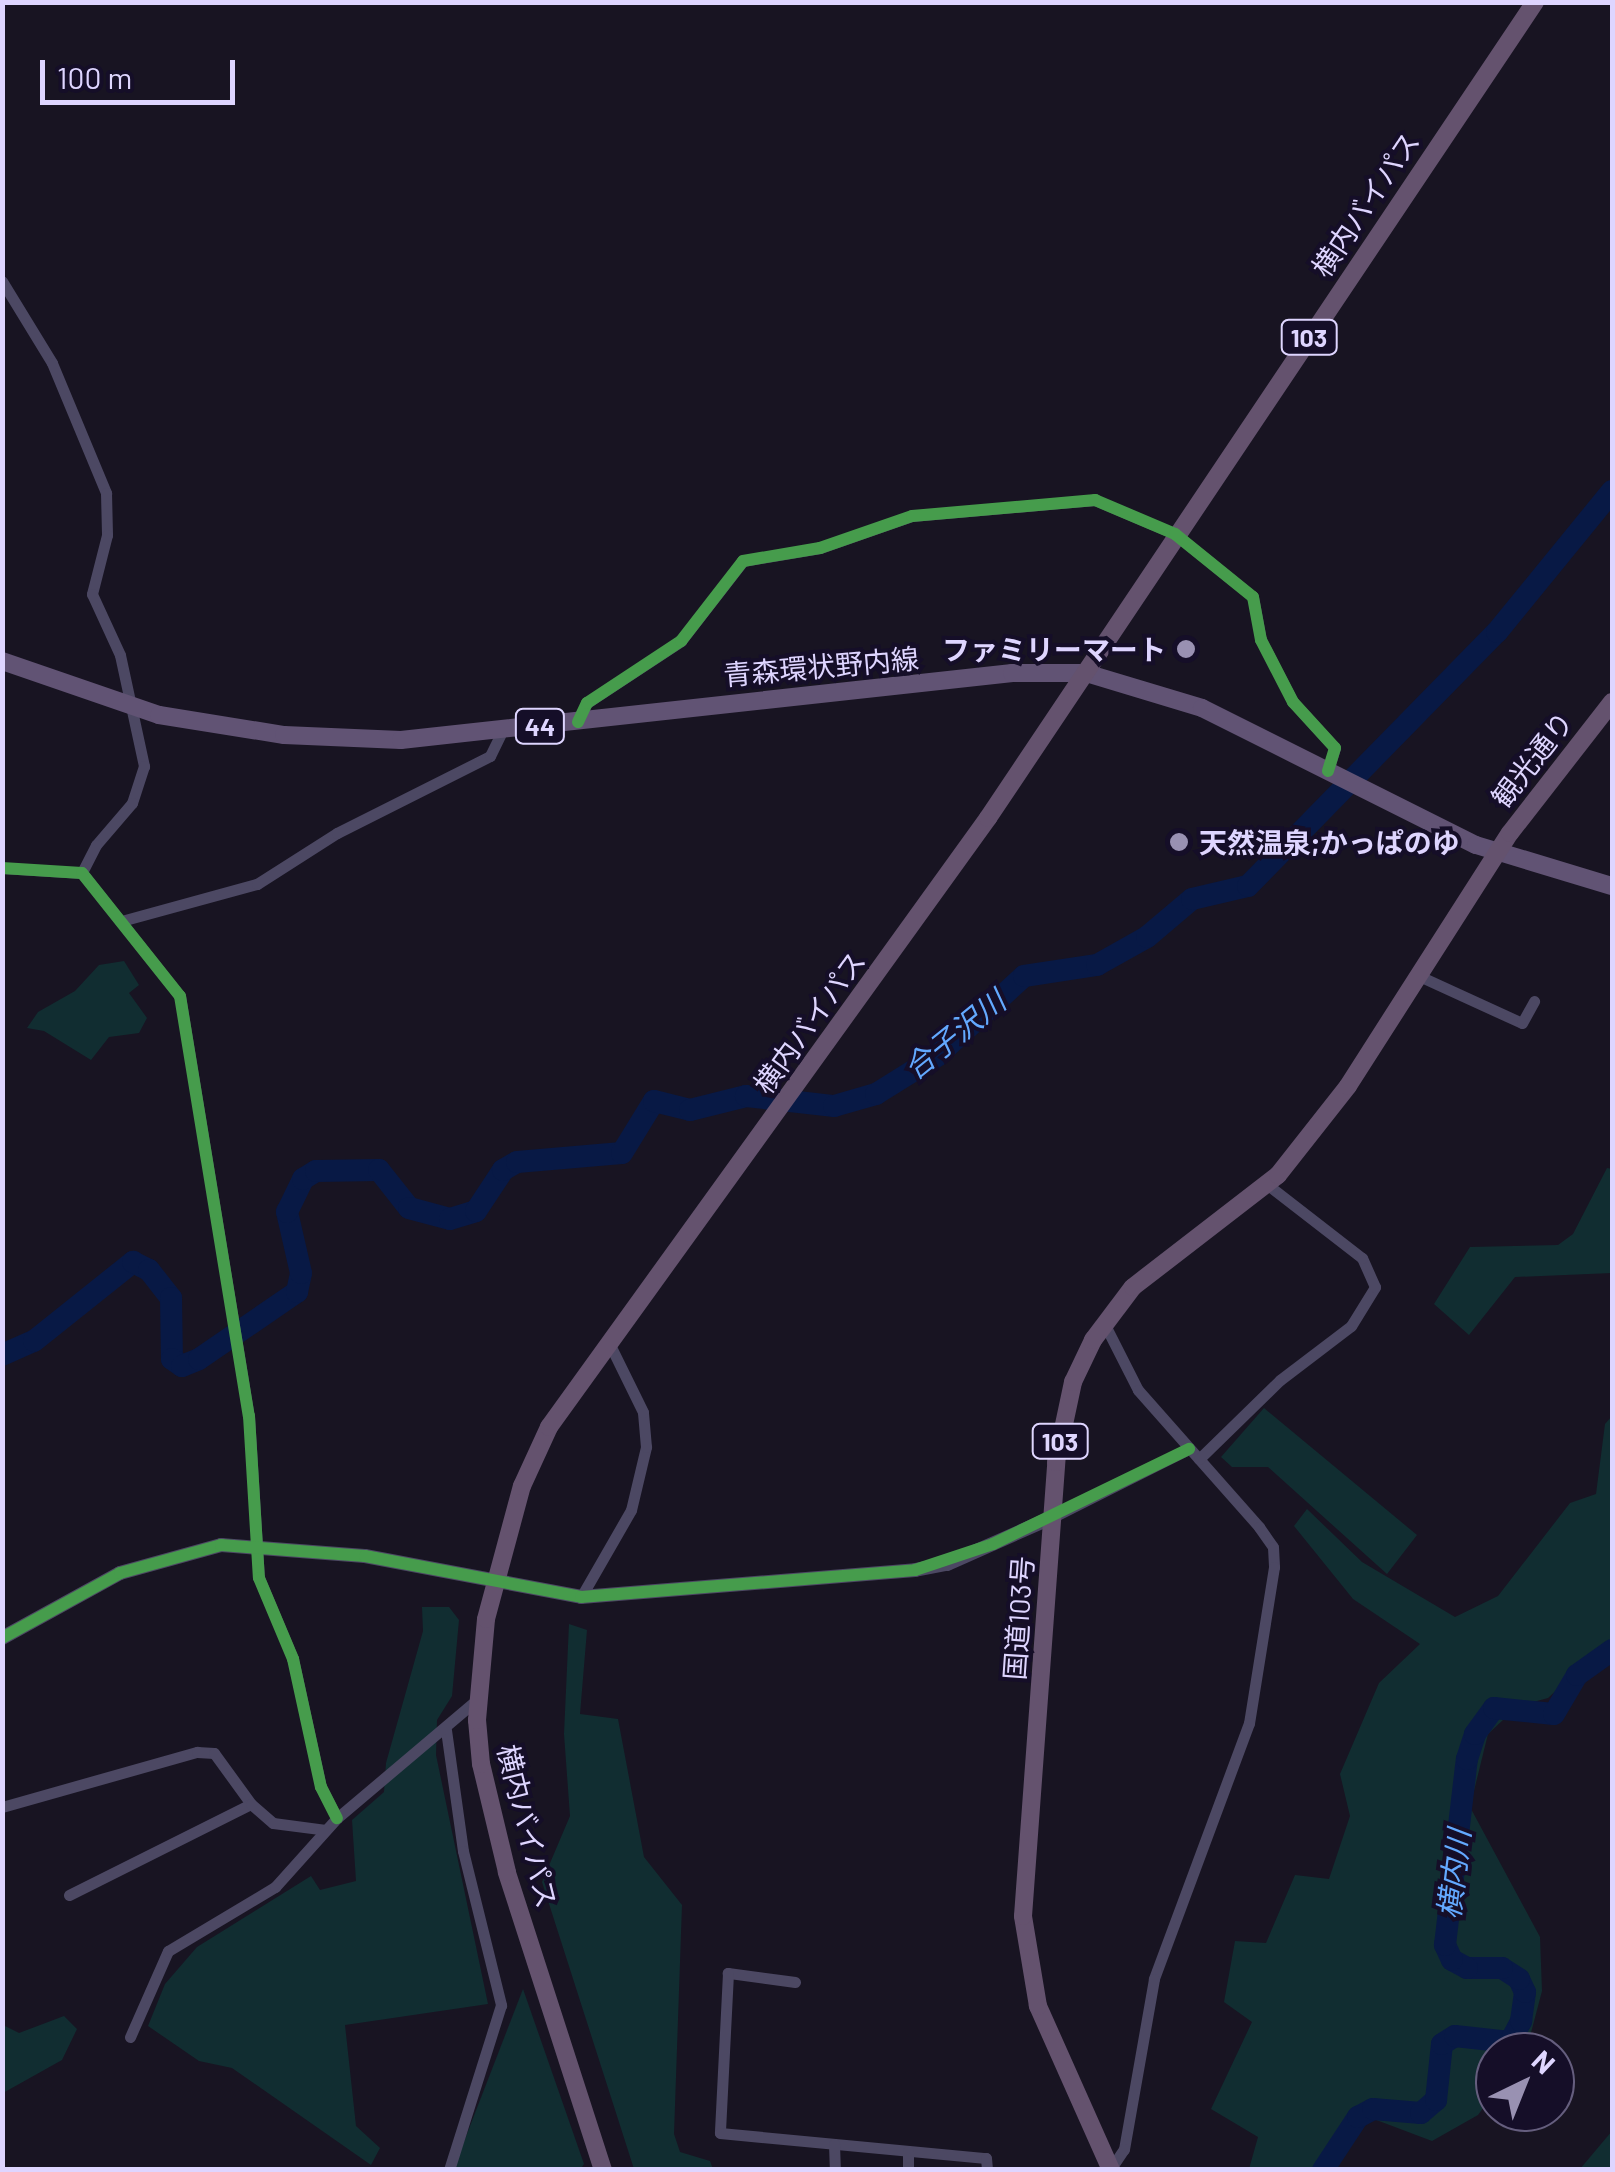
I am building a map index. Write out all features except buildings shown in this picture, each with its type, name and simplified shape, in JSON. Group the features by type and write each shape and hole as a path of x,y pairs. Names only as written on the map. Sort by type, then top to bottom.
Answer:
{"highway":[{"name":"横内バイパス","path":"604,2170 507,1872 481,1764 480,1697 486,1619 522,1486 550,1427 806,1074 1086,673 1175,534 1535,2"},
{"name":"観光通り","path":"1498,852 1612,702"},
{"name":"国道103号","path":"1111,2168 1038,2006 1025,1952 1053,1517 1065,1413 1082,1359 1104,1323 1150,1272 1268,1185 1348,1086 1498,852"}],"main road":[{"name":"青森環状野内線","path":"2,661 131,706 284,736 401,740 1012,673 1086,673 1162,690 1498,852 1612,886"}],"street":[{"path":"2,282 52,363 106,494 106,536 92,594 120,655 143,754 142,784 82,873"},
{"path":"578,722 588,702 681,641 723,578 742,561 766,553 820,548 912,516 1096,500 1175,534 1253,597 1261,640 1293,702 1335,748 1332,773"},
{"path":"126,920 257,884 338,832 490,756 502,731"},
{"path":"2,868 82,873 126,920 180,996 235,1347 250,1416 259,1578 294,1659 321,1788 337,1818"},
{"path":"1417,974 1522,1024 1534,1001"},
{"path":"1199,1459 1280,1380 1352,1326 1375,1288 1362,1258 1268,1185"},
{"path":"1104,1323 1138,1390 1266,1537 1274,1567 1248,1723 1154,1980 1124,2150 1111,2168"},
{"path":"581,1597 631,1510 646,1447 638,1398 609,1342"},
{"path":"2,1638 154,1560 257,1543 498,1580 581,1597 915,1570 1053,1517 1190,1449"},
{"path":"130,2037 168,1951 275,1887 337,1818 446,1730 480,1697"},
{"path":"446,1730 463,1851 501,2006 449,2170"},
{"path":"2,1807 196,1752 214,1752 252,1804 291,1829 326,1830"},
{"path":"68,1895 252,1804"},
{"path":"795,1982 728,1973 720,2133 986,2158 987,2170"},
{"path":"834,2144 835,2170"},
{"path":"908,2151 908,2170"}],"green space":[{"path":"124,961 139,985 129,993 147,1018 139,1033 109,1037 91,1060 44,1031 27,1028 38,1012 75,991 99,965"},
{"path":"1607,1168 1612,1169 1612,1273 1515,1277 1469,1335 1434,1304 1470,1247 1558,1245 1573,1234"},
{"path":"1264,1408 1417,1535 1387,1574 1268,1467 1232,1467 1221,1457"},
{"path":"1612,1416 1612,1639 1548,1698 1518,1706 1488,1734 1470,1807 1540,1937 1542,1991 1531,2032 1475,2032 1475,2117 1432,2141 1371,2118 1339,2128 1315,2169 1249,2169 1258,2137 1211,2109 1252,2022 1224,2002 1235,1941 1266,1943 1295,1875 1329,1879 1350,1816 1340,1774 1379,1683 1420,1644 1353,1599 1294,1526 1307,1509 1362,1562 1455,1617 1498,1596 1570,1503 1596,1494 1605,1424"},
{"path":"422,1607 449,1607 459,1620 452,1696 437,1720 436,1755 488,2004 345,2025 356,2126 380,2148 371,2165 232,2068 199,2061 148,2026 165,1984 197,1947 311,1876 320,1890 356,1881 352,1820 384,1792 386,1763 423,1631"},
{"path":"569,1624 587,1630 580,1714 618,1719 644,1857 682,1905 674,2134 680,2152 710,2161 713,2169 634,2169 542,1882 570,1816 564,1734"},
{"path":"523,1989 584,2164 580,2170 453,2170"},
{"path":"64,2016 77,2029 62,2060 3,2093 3,2025 19,2033"},
{"path":"1612,2131 1612,2169 1580,2169"}],"waterway":[{"name":"合子沢川","path":"2,1355 34,1341 133,1262 149,1270 171,1298 172,1359 182,1366 199,1359 297,1292 301,1273 287,1212 303,1179 316,1171 379,1170 409,1208 450,1219 476,1211 503,1170 517,1162 622,1153 654,1101 690,1110 746,1096 834,1106 876,1094 937,1056 1024,976 1097,965 1147,937 1192,899 1248,886 1497,632 1612,491"},
{"name":"横内川","path":"1323,2170 1358,2117 1373,2109 1421,2113 1436,2100 1442,2044 1455,2036 1510,2042 1521,2021 1525,1992 1519,1979 1502,1968 1467,1968 1452,1960 1445,1945 1467,1759 1475,1734 1494,1708 1554,1714 1577,1675 1612,1650"}],"cycle path":[{"path":"578,722 587,703 681,641 743,561 820,548 912,516 1095,500 1175,534 1253,597 1261,640 1293,702 1335,748 1328,771"},
{"path":"2,868 82,873 180,996 249,1416 259,1578 293,1659 321,1787 337,1818"},
{"path":"2,1638 120,1573 221,1545 365,1556 581,1597 915,1570 993,1544 1189,1449"}],"place":[{"name":"ファミリーマート","path":"1186,649"},
{"name":"天然温泉;かっぱのゆ","path":"1179,842"}]}
